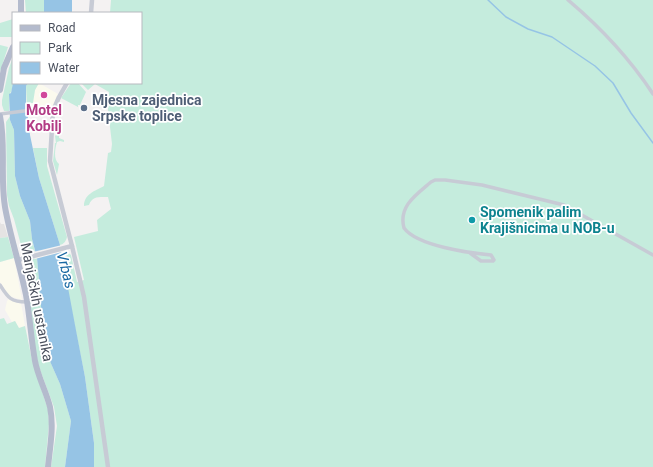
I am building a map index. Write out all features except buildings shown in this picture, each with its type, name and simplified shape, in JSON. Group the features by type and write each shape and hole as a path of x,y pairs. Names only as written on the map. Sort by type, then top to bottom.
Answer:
{"main road":[{"path":"21,0 21,12"},
{"path":"0,90 4,68 12,49"},
{"name":"Manjačkih ustanika","path":"0,115 4,201 27,302 35,361 50,407 51,436 48,467"}],"street":[{"path":"91,12 92,0"},
{"path":"568,0 633,66 653,94"},
{"path":"66,84 53,110 50,166 84,297 108,467"},
{"path":"0,115 34,110 53,110"},
{"path":"470,253 481,260 494,260 491,255 455,250 427,241 413,235 404,228 402,217 404,210 411,200 431,182 445,180 482,185 564,205 653,255"},
{"path":"18,260 72,246"},
{"path":"0,285 10,299 20,302 27,302"}],"shaded area":[{"path":"38,84 41,84 58,94 53,106 34,109 33,106 31,106 35,90"},
{"path":"0,222 1,224 4,224 8,237 0,238"},
{"path":"14,258 22,300 9,296 0,282 0,262"},
{"path":"9,299 21,304 25,326 19,328 15,321 12,322 5,310"}],"green space":[{"path":"25,0 44,0 44,12 26,12"},
{"path":"111,0 653,0 653,467 94,467 94,443 85,377 60,253 66,251 71,255 77,282 84,280 74,237 98,231 97,220 111,209 108,197 96,198 90,202 89,205 84,206 84,202 88,196 104,186 108,153 111,152 112,144 108,110 109,92 95,84 142,84 142,12 110,12"},
{"path":"12,19 12,37 0,37 0,23"},
{"path":"0,45 8,47 0,72"},
{"path":"12,60 13,87 9,95 9,111 4,111 2,100"},
{"path":"27,84 38,84 35,90 33,103 31,103 34,107 27,109 26,86"},
{"path":"70,84 79,84 86,92 78,107 61,98"},
{"path":"82,84 95,84 88,90"},
{"path":"11,115 10,120 14,130 15,176 20,196 30,221 35,251 28,253 23,252 7,195 6,122"},
{"path":"56,135 59,135 59,138 64,140 64,142 57,142 55,157 59,164 57,175 53,161"},
{"path":"33,148 47,148 47,166 67,237 65,242 60,245 39,178"},
{"path":"8,237 14,258 0,262 0,238"},
{"path":"37,258 41,302 41,332 45,350 60,384 71,421 65,467 51,467 57,426 54,407 39,367 35,349 30,307 31,289 26,265 29,260"},
{"path":"4,318 7,324 15,321 19,328 25,326 32,360 48,410 49,424 45,467 0,467 0,319"}],"water":[{"path":"44,0 72,0 72,12 44,12"},
{"path":"13,84 27,84 26,102 30,135 39,178 60,245 85,377 94,443 94,467 65,467 71,421 60,384 45,350 41,332 41,302 37,258 32,239 30,221 20,196 15,176 14,130 10,120 9,94 11,93"}],"pier":[{"path":"62,245 62,252 35,259 33,252"}],"waterway":[{"path":"488,0 506,17 528,29 552,37 595,66 613,83 631,113 653,143"}],"place":[{"name":"Motel Kobilj","path":"44,95"},
{"name":"Mjesna zajednica Srpske toplice","path":"84,108"},
{"name":"Spomenik palim Krajišnicima u NOB-u","path":"472,220"}],"water label":[{"name":"Vrbas","path":"66,270"}]}
